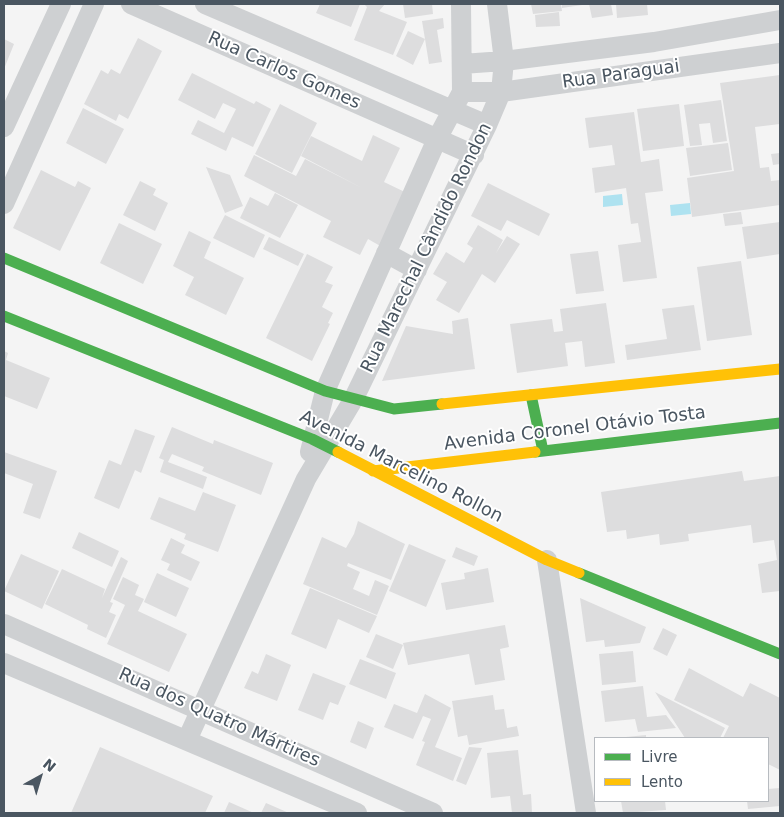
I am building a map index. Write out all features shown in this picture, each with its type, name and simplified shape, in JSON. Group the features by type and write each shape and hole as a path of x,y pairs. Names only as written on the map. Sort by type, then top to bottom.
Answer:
{"main road":[{"name":"Avenida Marcelino Rollon","path":"4,258 324,391 394,409"},
{"name":"Avenida Marcelino Rollon","path":"4,316 319,442 547,560 780,654"},
{"name":"Avenida Coronel Otávio Tosta","path":"394,409 780,369"},
{"path":"531,395 543,451"},
{"name":"Avenida Coronel Otávio Tosta","path":"373,471 780,422"}],"street":[{"path":"4,127 61,4"},
{"path":"4,204 94,4"},
{"name":"Rua Carlos Gomes","path":"131,4 474,155"},
{"name":"Rua Carlos Gomes","path":"205,4 487,125"},
{"name":"Rua Marechal Cândido Rondon","path":"187,740 306,479 319,442 324,391 437,139 462,92 461,4"},
{"name":"Rua Marechal Cândido Rondon","path":"319,442 353,400 474,155 501,92 504,61 497,4"},
{"name":"Rua Paraguai","path":"462,64 504,61 654,42 780,20"},
{"path":"654,42 660,70"},
{"name":"Rua Paraguai","path":"462,92 501,92 780,53"},
{"path":"25,82 52,98"},
{"path":"386,253 417,270"},
{"path":"547,560 586,813"},
{"name":"Rua dos Quatro Mártires","path":"4,624 433,813"},
{"name":"Rua dos Quatro Mártires","path":"4,663 357,813"}],"water":[{"path":"622,194 623,205 603,207 603,196"},
{"path":"690,203 691,214 671,216 670,205"}],"building":[{"path":"320,4 360,4 351,27 316,13"},
{"path":"364,4 385,4 379,11 407,22 393,55 354,40 367,7"},
{"path":"403,4 432,4 433,14 405,18"},
{"path":"531,4 561,4 562,11 533,14"},
{"path":"562,4 582,4 582,5 562,8"},
{"path":"589,4 611,4 613,15 592,18"},
{"path":"616,4 647,4 648,15 617,18"},
{"path":"559,12 560,26 536,27 535,15"},
{"path":"443,18 444,28 437,30 442,62 429,64 422,21"},
{"path":"408,31 425,39 413,65 396,56"},
{"path":"138,38 162,51 128,119 119,114 116,121 84,104 101,70 108,74 111,69 120,74"},
{"path":"4,39 14,44 4,69"},
{"path":"192,73 254,104 256,101 271,109 253,147 232,137 226,151 191,134 198,120 224,133 236,109 223,103 215,119 178,100"},
{"path":"780,75 780,124 755,127 760,168 769,167 771,181 780,180 780,205 692,217 687,178 734,171 720,83"},
{"path":"721,100 727,141 713,143 710,123 699,124 702,145 690,146 684,105"},
{"path":"280,104 317,123 292,173 255,154"},
{"path":"679,104 684,146 643,151 637,109"},
{"path":"83,108 124,129 106,164 66,143"},
{"path":"634,112 641,162 659,159 663,191 645,193 657,278 623,282 618,245 641,242 638,223 631,224 626,188 595,193 592,168 615,165 612,145 589,148 585,118"},
{"path":"373,135 400,148 384,182 409,194 382,247 368,239 360,255 323,237 331,221 244,176 254,155 296,176 305,159 362,188 301,156 311,136 362,161"},
{"path":"728,143 732,170 690,176 686,148"},
{"path":"780,153 780,164 773,165 771,154"},
{"path":"206,167 230,175 243,206 225,213"},
{"path":"41,170 75,187 78,181 91,188 60,251 13,228"},
{"path":"140,181 156,189 153,195 168,203 155,231 123,215"},
{"path":"488,183 550,214 539,236 507,220 501,231 471,216"},
{"path":"275,193 298,205 280,238 240,218 250,197 268,206"},
{"path":"741,212 743,224 725,226 723,214"},
{"path":"225,215 265,235 254,258 213,238"},
{"path":"780,222 780,254 747,259 742,227"},
{"path":"119,223 162,244 143,284 100,263"},
{"path":"478,225 503,240 496,253 507,236 520,244 495,283 482,274 459,313 436,300 447,282 433,274 446,252 464,263 473,248 467,244"},
{"path":"189,231 211,242 204,258 244,278 226,315 185,295 194,277 173,266"},
{"path":"269,237 304,254 298,266 263,249"},
{"path":"598,251 604,291 576,294 570,254"},
{"path":"307,254 333,267 325,282 333,285 322,307 333,313 328,323 330,324 312,361 266,338"},
{"path":"741,261 752,335 707,341 697,267"},
{"path":"606,303 615,363 585,367 582,341 565,343 568,366 517,373 510,324 552,319 554,332 563,331 560,309"},
{"path":"694,305 701,350 627,360 625,345 667,339 662,309"},
{"path":"468,318 475,369 382,381 406,326 453,334 452,321"},
{"path":"4,351 8,353 6,360 50,378 37,409 4,396"},
{"path":"172,427 213,444 214,440 273,463 261,495 202,471 204,467 172,454 168,462 207,477 203,489 160,472 164,460 159,458"},
{"path":"135,429 155,436 141,473 135,470 119,509 94,498 109,460 121,465"},
{"path":"4,452 57,471 40,519 23,513 33,484 4,473"},
{"path":"742,471 744,481 780,476 780,591 762,593 758,564 777,560 774,540 753,543 751,525 688,534 689,541 660,545 659,534 627,539 626,530 607,532 601,492"},
{"path":"203,492 236,505 218,552 184,539 186,534 150,519 159,497 195,511"},
{"path":"358,521 405,544 391,580 348,563 347,566 360,572 353,589 369,596 375,580 389,586 377,615 303,584 322,537 346,548 354,534"},
{"path":"79,532 119,551 112,567 72,548"},
{"path":"171,538 185,545 181,553 200,562 191,581 167,570 170,564 161,560"},
{"path":"409,544 446,560 426,607 389,591"},
{"path":"456,547 478,556 474,566 452,557"},
{"path":"21,554 59,571 42,609 4,591"},
{"path":"121,557 128,561 110,602 113,603 109,612 116,615 106,638 87,629 88,625 45,604 62,569 105,589 102,598"},
{"path":"488,568 494,602 446,610 441,583 465,579 464,573"},
{"path":"157,573 189,588 176,617 144,602"},
{"path":"123,577 139,585 135,595 144,599 138,611 187,634 169,672 107,644 125,605 113,599"},
{"path":"310,588 377,616 369,633 338,619 326,649 291,634"},
{"path":"580,598 646,627 640,643 605,647 604,640 586,642"},
{"path":"505,625 509,647 500,649 505,680 475,685 469,654 408,665 403,643"},
{"path":"663,628 677,635 667,656 653,649"},
{"path":"376,634 403,645 393,669 366,657"},
{"path":"633,651 636,682 602,685 599,654"},
{"path":"266,654 291,665 277,701 244,688 252,671 258,674"},
{"path":"360,659 396,673 386,699 349,684"},
{"path":"689,668 743,697 750,683 780,698 780,770 769,764 769,737 724,737 729,726 674,700"},
{"path":"313,673 346,686 338,705 330,702 323,720 298,710"},
{"path":"643,686 647,717 666,715 676,728 638,732 635,719 605,722 601,691"},
{"path":"655,692 725,728 720,737 684,737"},
{"path":"425,694 451,708 435,747 462,758 453,781 416,765 425,742 422,741 431,719 423,716 413,739 384,727 394,704 417,713"},
{"path":"493,695 495,710 504,709 507,728 517,726 519,736 469,745 467,735 458,737 452,701"},
{"path":"358,721 374,728 366,749 350,742"},
{"path":"646,735 646,737 626,737"},
{"path":"100,747 213,796 205,813 71,813"},
{"path":"469,747 482,748 466,785 456,781"},
{"path":"518,750 523,795 531,794 532,813 512,813 510,796 491,798 487,753"},
{"path":"780,788 780,806 748,809 747,802 769,802 769,789"},
{"path":"229,802 254,813 224,813"},
{"path":"621,802 665,802 666,810 623,813"},
{"path":"266,803 289,813 261,813"}],"traffic: fast":[{"path":"4,258 325,391 394,409 442,404"},
{"path":"4,316 312,439 338,452"},
{"path":"531,395 543,451"},
{"path":"535,452 780,423"},
{"path":"579,573 780,654"}],"traffic: slow":[{"path":"442,404 780,369"},
{"path":"338,452 547,560 579,573"},
{"path":"373,471 535,452"}]}
